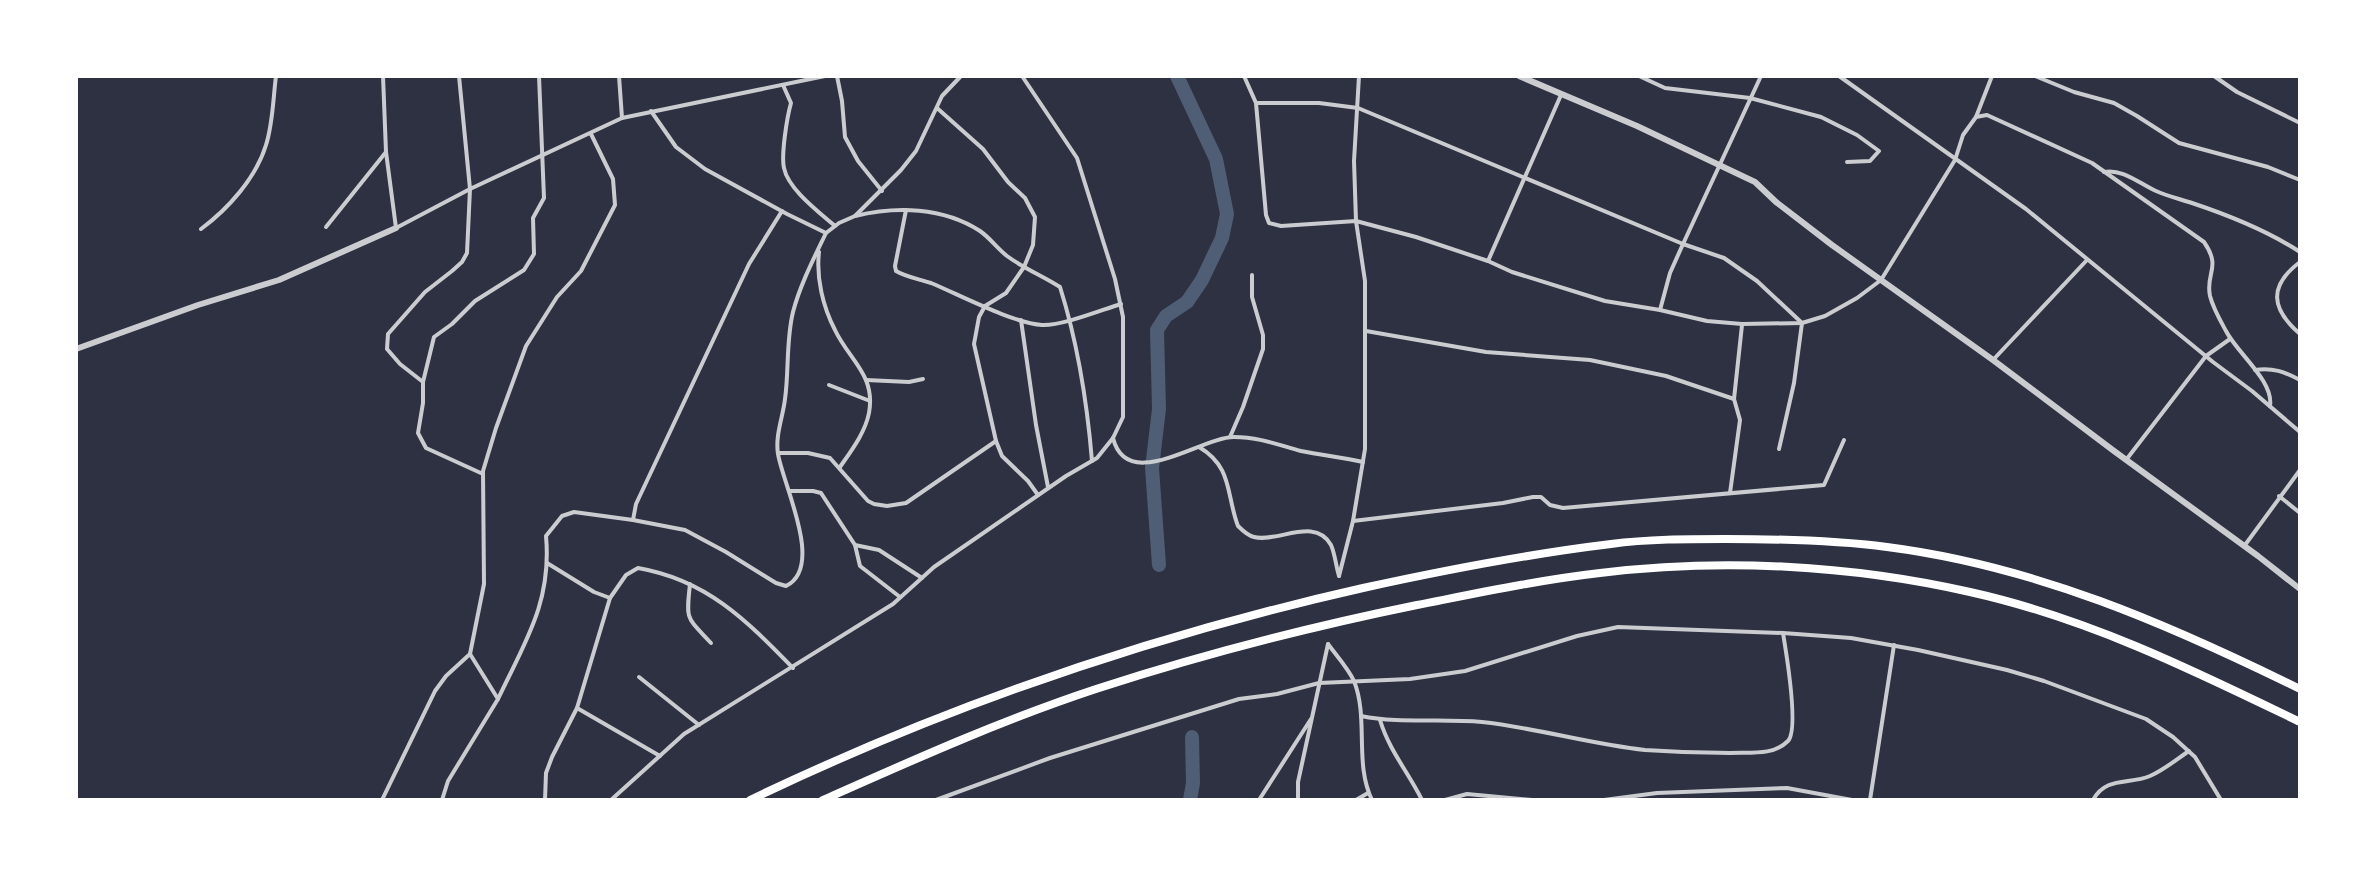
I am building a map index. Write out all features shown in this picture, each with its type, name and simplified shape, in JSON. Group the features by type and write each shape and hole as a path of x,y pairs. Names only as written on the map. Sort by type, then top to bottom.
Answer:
{"highway":[{"path":"750,800 925,722 1092,660 1293,604 1442,570 1613,543 1688,539 1826,541 1890,547 1959,561 2021,575 2097,598 2173,629 2300,689"},
{"path":"823,800 941,747 1020,717 1095,690 1199,659 1376,613 1454,598 1603,572 1675,568 1751,566 1825,570 1970,592 2047,613 2114,636 2300,722"}],"street":[{"path":"201,229 225,209 242,189 265,148 276,76"},
{"path":"383,76 386,152 396,228"},
{"path":"423,382 387,349 388,334 425,292 462,262 467,253 470,189 459,76"},
{"path":"483,474 426,448 418,433 423,382 434,337 475,301 524,270 534,254 533,218 544,198 539,76"},
{"path":"619,76 622,118"},
{"path":"76,349 279,280 396,228 470,189 622,118 825,76"},
{"path":"837,76 845,137 858,161 882,191"},
{"path":"855,216 882,191 916,151 942,96 961,76"},
{"path":"611,800 684,734 793,668 900,597 1038,495 1097,458 1113,438 1123,417 1121,304 1100,224 1077,158 1022,76"},
{"path":"1244,76 1256,103 1264,201 1269,223 1281,226 1356,221 1605,301 1707,321 1742,324 1802,323 1825,316 1881,280 1955,160 1963,135 1976,117 1992,76"},
{"path":"1199,447 1222,468 1238,526 1254,537 1298,531 1323,536 1331,546 1339,576 1364,462 1365,281 1356,221 1354,161 1359,76"},
{"path":"1519,76 1719,163 1755,182 1776,202 2300,589"},
{"path":"1639,76 1665,88 1750,98 1821,117 1857,135 1879,151 1870,161 1847,162"},
{"path":"1660,310 1670,273 1761,76"},
{"path":"1839,76 2026,209 2300,432"},
{"path":"2035,76 2074,92 2114,103 2179,143 2268,167 2300,180"},
{"path":"2214,76 2237,92 2300,123"},
{"path":"783,85 791,103 787,117 784,168 793,186 835,226"},
{"path":"1488,261 1561,95"},
{"path":"1256,103 1319,103 1358,108 1683,244 1724,258 1757,281 1802,323"},
{"path":"937,108 983,149 1008,182 1025,198 1035,217 1033,245 1024,267 1006,293 985,306 979,317 974,344 1002,456 1038,495"},
{"path":"651,111 676,147 705,169 826,233"},
{"path":"1976,117 1987,115 2004,121 2092,163 2204,242 2213,259 2209,294 2230,339 2255,370 2270,397 2270,406"},
{"path":"382,800 435,691 470,654 484,584 483,474 526,346 557,297 581,271 615,205 613,179 591,134"},
{"path":"326,227 386,152"},
{"path":"2104,172 2122,173 2157,192 2277,237 2300,252"},
{"path":"442,800 448,781 498,699 539,613 548,573 546,536 562,516 574,512 685,530 776,583 786,586 795,580 804,556 778,453 778,434 785,399 792,314 826,233 835,226 855,216 881,210 935,214 965,222 983,233 1006,255 1060,287 1070,319 1088,414 1092,461"},
{"path":"906,210 896,256 896,271 1021,320 1044,325 1121,304"},
{"path":"633,520 636,504 749,264 782,211"},
{"path":"820,246 817,272 831,320 863,370 870,401 869,415 860,438 840,468"},
{"path":"1993,360 2087,260"},
{"path":"2300,262 2279,283 2276,298 2287,323 2300,334"},
{"path":"1230,437 1263,349 1263,335 1252,297 1252,275"},
{"path":"1021,320 1048,488"},
{"path":"1779,449 1794,383 1802,323"},
{"path":"1730,493 1740,420 1734,399 1742,324"},
{"path":"1366,331 1486,352 1590,360 1666,376 1734,399"},
{"path":"2126,460 2206,356 2230,339"},
{"path":"2255,370 2273,369 2300,380"},
{"path":"866,380 909,382 923,379"},
{"path":"829,385 870,401"},
{"path":"1113,438 1120,456 1142,462 1161,460 1230,437 1254,439 1364,462"},
{"path":"1353,521 1533,497 1541,497 1550,505 1563,508 1803,489 1824,485 1844,440"},
{"path":"778,453 808,453 830,458 868,501 887,506 906,503 996,441"},
{"path":"2245,546 2300,470"},
{"path":"790,491 821,493 855,545 860,566 900,597"},
{"path":"2279,496 2300,513"},
{"path":"855,545 879,550 922,578"},
{"path":"547,563 594,592 610,598"},
{"path":"545,800 546,773 577,708 610,598 626,575 638,568 660,572 715,597 760,634 793,668"},
{"path":"690,584 689,619 711,643"},
{"path":"936,800 1050,758 1239,699 1277,694 1319,683 1410,679 1465,671 1577,636 1618,627 1851,638 2007,670 2146,719 2195,757 2221,800"},
{"path":"1361,716 1380,720 1484,722 1644,750 1706,753 1775,750 1788,740 1793,729 1783,633"},
{"path":"1298,800 1298,782 1328,644 1354,680 1361,716 1362,759 1372,800"},
{"path":"1870,800 1894,645"},
{"path":"470,654 498,699"},
{"path":"639,677 699,725"},
{"path":"577,708 660,756"},
{"path":"1259,800 1312,717"},
{"path":"1380,720 1391,750 1422,800"},
{"path":"2093,800 2099,789 2146,778 2189,751"},
{"path":"1604,800 1657,793 1787,788 1852,800"},
{"path":"1809,792 1809,800"},
{"path":"1356,800 1368,793"},
{"path":"1445,800 1467,794 1532,800"}],"waterway":[{"path":"1159,565 1152,468 1159,409 1157,330 1166,316 1187,302 1202,280 1222,238 1227,214 1216,159 1177,76"},
{"path":"1190,800 1193,783 1192,737"}]}
